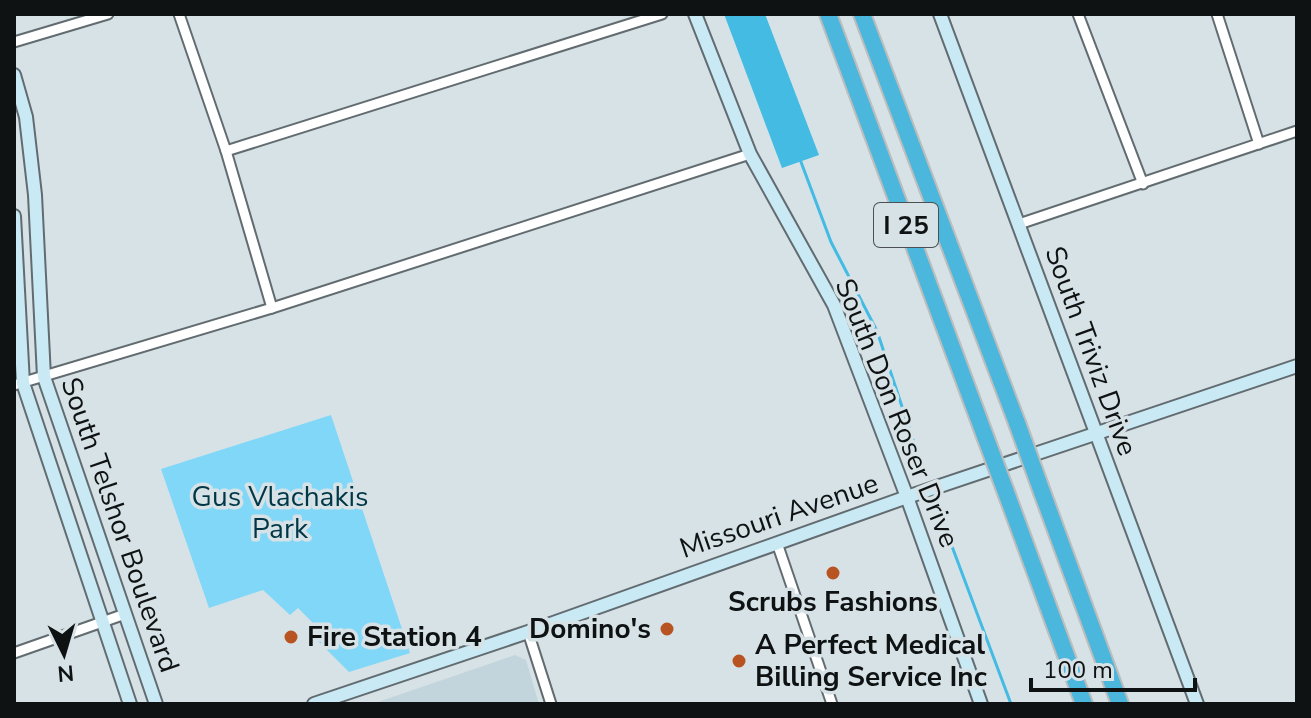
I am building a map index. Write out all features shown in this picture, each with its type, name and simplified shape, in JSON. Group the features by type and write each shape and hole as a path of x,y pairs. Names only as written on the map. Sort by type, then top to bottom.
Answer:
{"highway":[{"name":"I 25","path":"828,14 1084,704"},
{"name":"I 25","path":"862,14 1120,704"}],"main road":[{"name":"South Don Roser Drive","path":"695,14 750,154 834,305 981,704"},
{"name":"South Triviz Drive","path":"940,14 1197,704"},
{"name":"South Telshor Boulevard","path":"14,75 26,117 35,195 44,377 156,704"},
{"name":"South Telshor Boulevard","path":"14,216 18,384 130,704"},
{"name":"Missouri Avenue","path":"314,704 528,632 907,497 1297,366"}],"street":[{"path":"14,42 108,14"},
{"path":"179,14 226,151 272,308"},
{"path":"226,151 662,14"},
{"path":"1078,14 1143,184"},
{"path":"1217,14 1259,144"},
{"path":"1019,224 1297,131"},
{"path":"18,384 272,308 750,154"},
{"path":"777,543 832,704"},
{"path":"14,653 125,614"},
{"path":"528,632 551,704"}],"shaded area":[{"path":"724,14 765,14 819,155 782,168"},
{"path":"515,655 526,660 539,704 372,704"}],"green space":[{"name":"Gus Vlachakis Park","path":"331,415 410,653 349,672 308,631 314,624 298,608 290,615 263,590 209,608 161,469"}],"waterway":[{"path":"801,162 831,242 877,331 919,458"},
{"path":"941,517 1011,704"}],"place":[{"name":"Scrubs Fashions","path":"833,573"},
{"name":"Domino's","path":"667,629"},
{"name":"Fire Station 4","path":"291,637"},
{"name":"A Perfect Medical Billing Service Inc","path":"739,661"}]}
